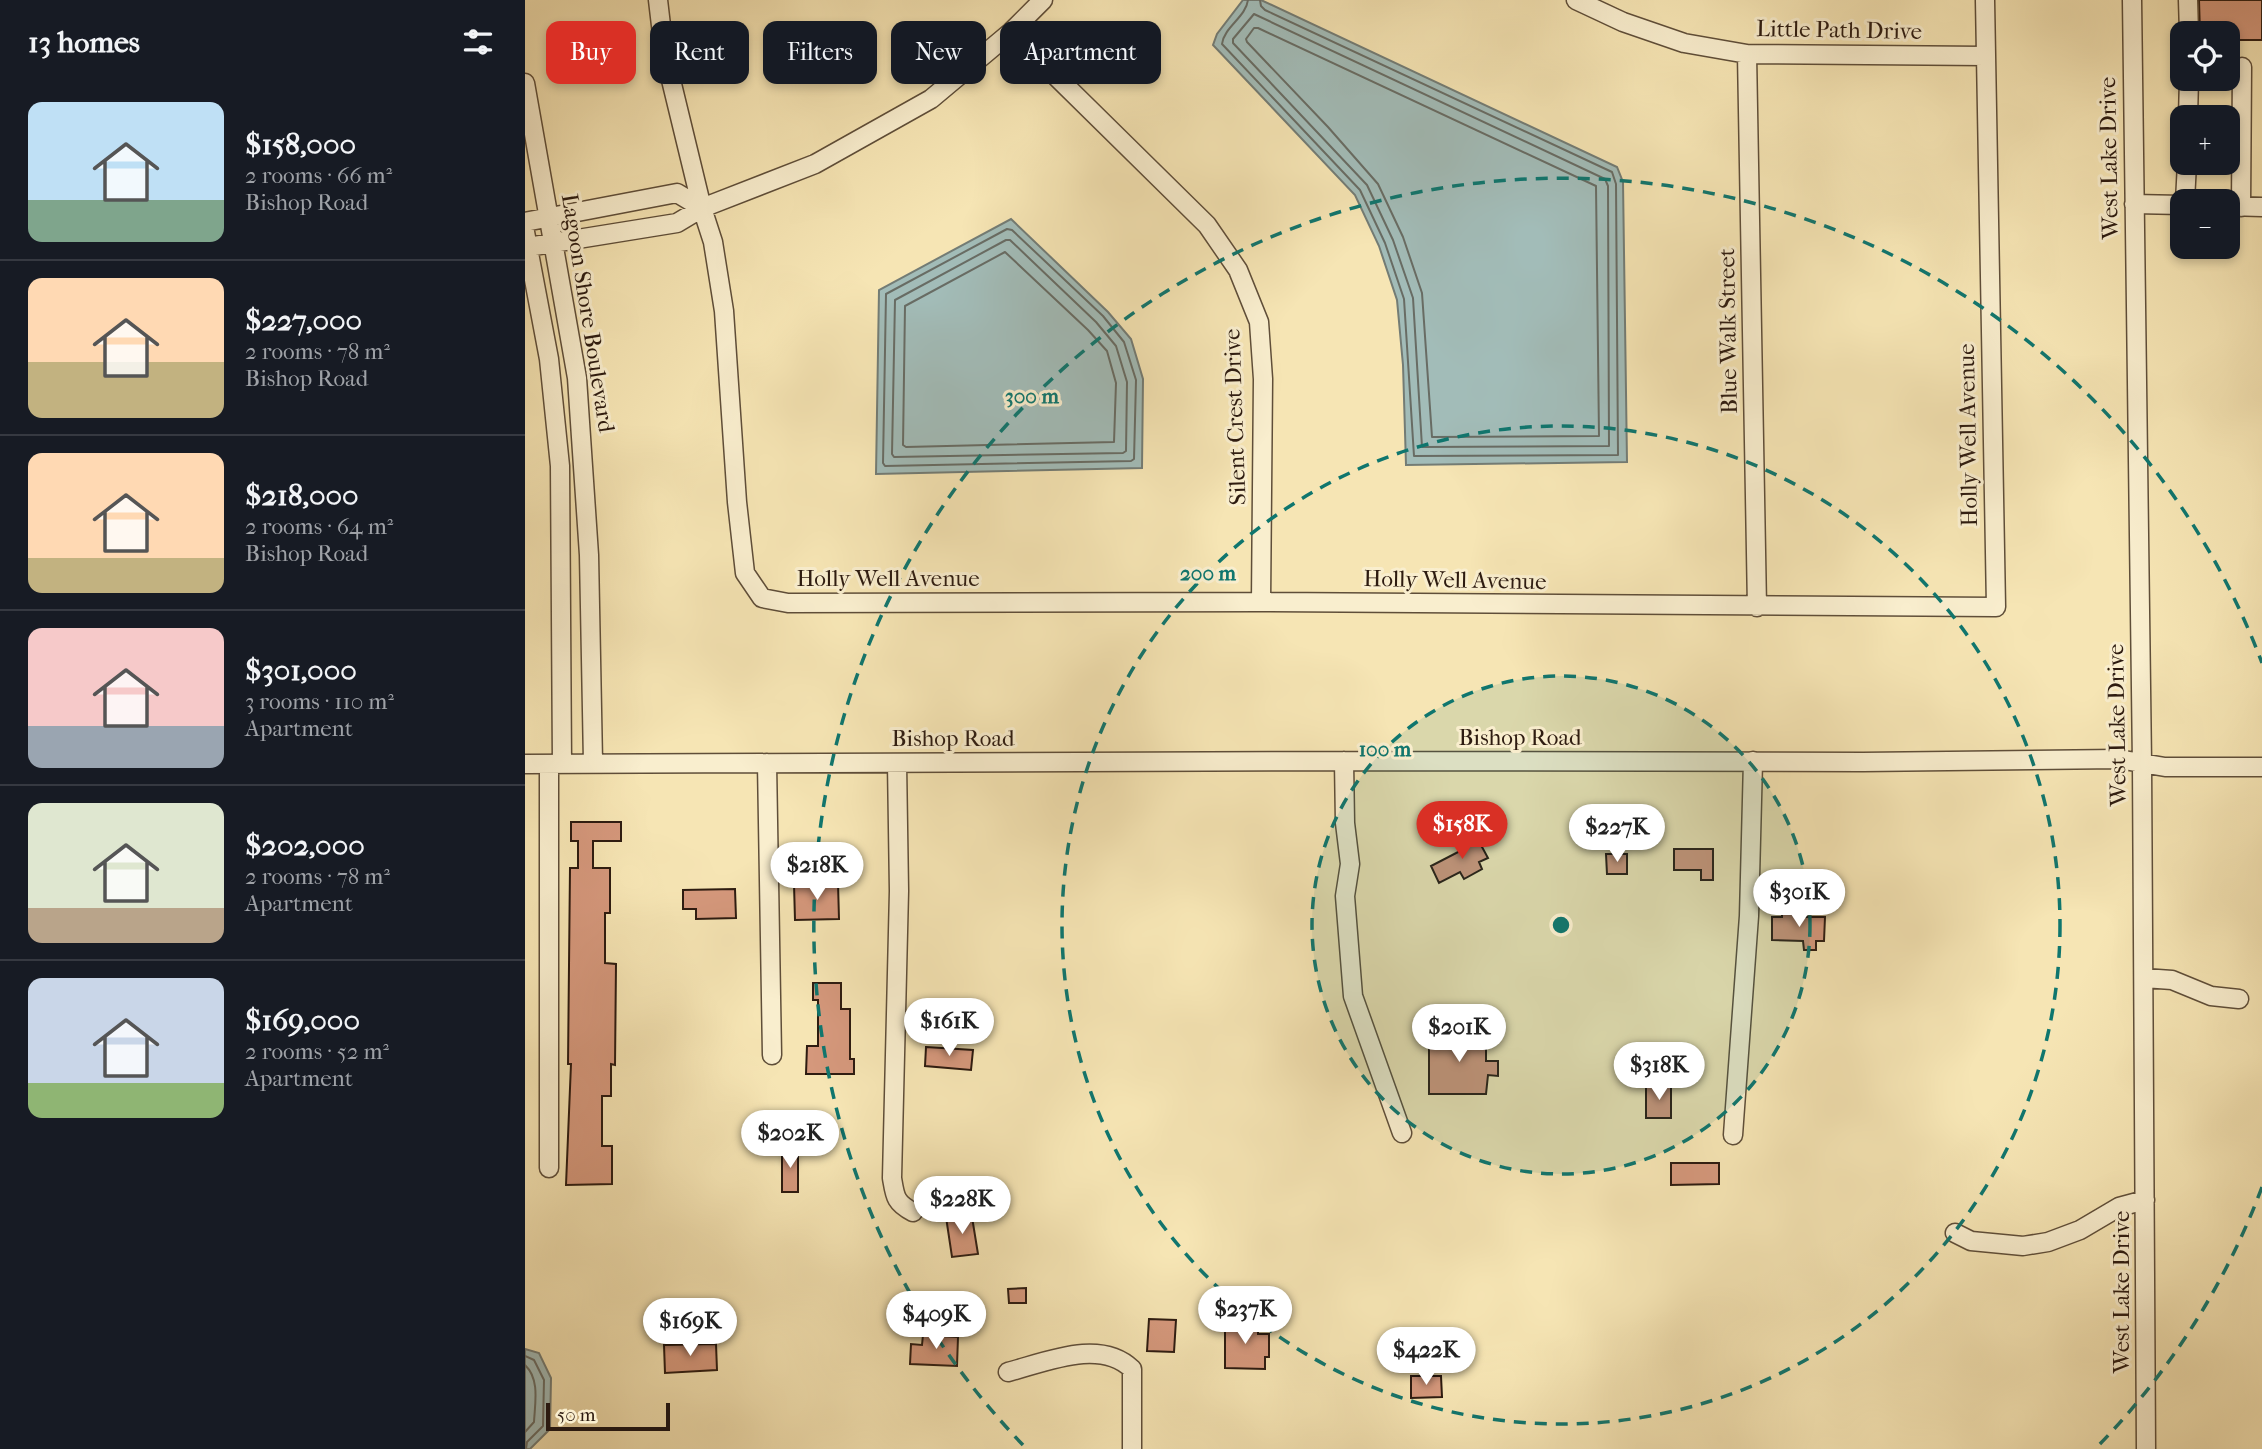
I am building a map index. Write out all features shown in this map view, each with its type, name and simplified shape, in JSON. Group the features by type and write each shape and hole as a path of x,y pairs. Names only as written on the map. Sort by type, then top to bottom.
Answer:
{"street":[{"path":"658,0 664,51 702,208"},
{"path":"1022,21 1043,0"},
{"name":"Little Path Drive","path":"1576,0 1623,22 1684,43 1748,54 1985,56"},
{"path":"1985,0 1985,56"},
{"name":"West Lake Drive","path":"2132,0 2142,764 2146,1449"},
{"path":"2188,0 2189,21"},
{"path":"526,235 554,243 677,223 702,208 815,164 919,106 1000,41"},
{"name":"Blue Walk Street","path":"1748,54 1757,607"},
{"name":"Holly Well Avenue","path":"702,208 713,242 724,311 737,502 745,573 762,598 788,603 1261,602 1996,607 1985,56"},
{"path":"2235,189 2242,67"},
{"name":"Lagoon Shore Boulevard","path":"525,83 577,378 589,555 593,762"},
{"name":"Silent Crest Drive","path":"1064,84 1207,225 1238,270 1259,322 1263,379 1261,602"},
{"path":"526,235 549,217 677,193 702,208"},
{"path":"2134,204 2170,203"},
{"path":"2240,206 2262,208"},
{"name":"Lagoon Shore Boulevard","path":"526,235 549,359 560,466 549,1168"},
{"name":"Bishop Road","path":"525,764 1863,762 2118,759 2165,766 2262,767"},
{"path":"1344,761 1345,823 1350,863 1345,896 1353,996 1402,1133"},
{"path":"1733,1135 1749,916 1753,761"},
{"path":"767,763 772,1055"},
{"path":"897,763 899,891 892,1178 895,1195 901,1205 913,1212"},
{"path":"2144,978 2172,980 2211,996 2239,999"},
{"path":"1955,1233 1971,1241 2023,1246 2048,1242 2091,1224 2119,1207 2145,1200"},
{"path":"1008,1372 1070,1356 1104,1353 1122,1360 1132,1369 1132,1449"}],"water":[{"path":"1243,0 1261,0 1617,167 1623,182 1627,462 1406,465 1403,365 1397,300 1379,246 1355,195 1213,45 1217,34"},
{"path":"1011,219 1108,312 1131,339 1143,379 1142,468 876,474 879,290"},
{"path":"525,1349 539,1353 551,1378 550,1429 530,1449 525,1449"}],"building":[{"path":"2199,0 2262,0 2262,40 2240,40 2240,21 2200,21"},
{"path":"571,822 621,822 621,841 593,841 593,868 610,868 610,913 605,913 605,963 616,964 615,1065 611,1064 611,1096 602,1096 602,1146 612,1146 612,1184 566,1185 571,1064 568,1064 570,868 578,868 578,841 571,841"},
{"path":"1475,834 1488,858 1479,862 1482,869 1464,879 1460,872 1439,883 1431,866 1464,849 1460,841"},
{"path":"1674,849 1713,849 1713,880 1701,880 1701,870 1674,870"},
{"path":"1606,854 1627,854 1627,874 1607,874"},
{"path":"838,883 839,919 795,920 794,884"},
{"path":"735,889 736,918 696,919 696,909 683,909 683,890"},
{"path":"1782,911 1798,911 1798,917 1825,917 1824,941 1816,941 1816,950 1804,950 1803,941 1772,940 1772,917 1782,917"},
{"path":"813,983 841,983 841,1009 850,1009 850,1059 854,1059 854,1074 806,1074 807,1046 818,1046 818,1000 813,1000"},
{"path":"1429,1033 1486,1033 1486,1061 1498,1061 1498,1076 1488,1075 1486,1094 1429,1094"},
{"path":"926,1047 973,1050 971,1070 925,1066"},
{"path":"1646,1086 1671,1086 1671,1118 1646,1118"},
{"path":"782,1148 798,1148 798,1192 782,1192"},
{"path":"1671,1163 1719,1163 1719,1184 1671,1185"},
{"path":"946,1217 972,1217 978,1254 952,1257"},
{"path":"1026,1288 1026,1303 1009,1303 1008,1289"},
{"path":"1149,1319 1176,1320 1174,1352 1147,1351"},
{"path":"1225,1321 1258,1322 1258,1334 1269,1334 1269,1357 1265,1357 1265,1369 1225,1368"},
{"path":"923,1335 958,1337 957,1366 910,1364 911,1344 922,1345"},
{"path":"716,1344 717,1370 665,1373 664,1345"},
{"path":"1411,1376 1441,1376 1442,1397 1411,1398"}]}
